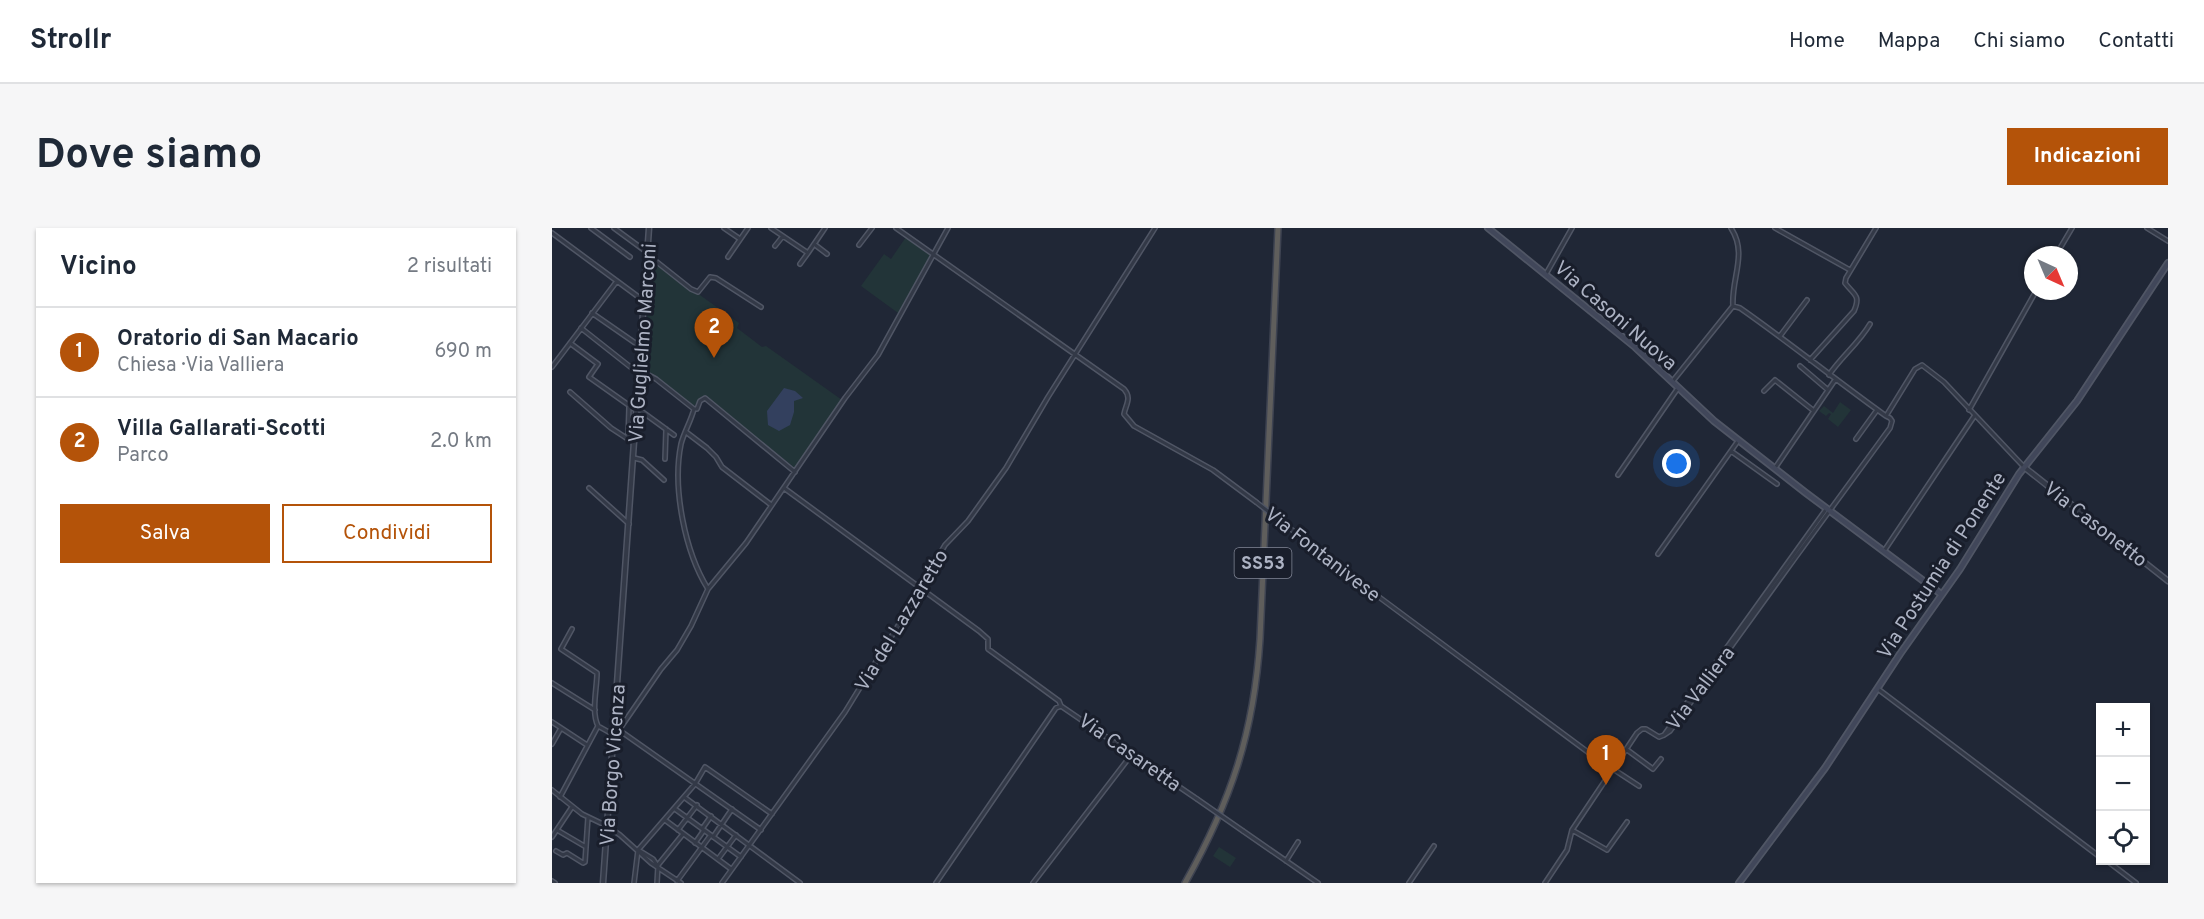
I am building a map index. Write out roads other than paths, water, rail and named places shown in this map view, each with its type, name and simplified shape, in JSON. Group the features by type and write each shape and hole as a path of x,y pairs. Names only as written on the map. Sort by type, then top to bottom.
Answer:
{"highway":[{"name":"SS53","path":"1185,883 1209,840 1227,800 1245,745 1255,693 1260,639 1278,228"}],"main road":[{"name":"Via Casoni Nuova","path":"1488,228 1635,347 1738,441 1941,594"},
{"name":"Via Postumia di Ponente","path":"1739,883 1818,777 1960,568 2024,467 2077,401 2168,263"}],"street":[{"path":"591,228 630,257"},
{"path":"614,228 691,290 698,292 710,277 716,278 761,307"},
{"name":"Via Guglielmo Marconi","path":"620,648 649,228"},
{"path":"724,228 740,239"},
{"path":"728,257 748,228"},
{"path":"771,228 808,253"},
{"path":"815,228 821,234"},
{"path":"800,264 825,228"},
{"path":"859,245 872,228"},
{"name":"Via Fontanivese","path":"896,228 1124,389 1129,394 1129,402 1124,414 1134,426 1213,470 1375,594 1639,786"},
{"path":"616,732 692,627 708,590 746,543 845,398 878,355 948,228"},
{"name":"Via del Lazzaretto","path":"722,883 845,712 922,587 945,545 968,521 1006,468 1155,228"},
{"path":"1546,274 1572,228"},
{"path":"1672,382 1733,306 1732,294 1739,247 1731,228"},
{"path":"1775,228 1850,270"},
{"path":"1810,360 1854,310 1858,302 1857,296 1845,283 1850,270 1876,228"},
{"path":"2061,246 2072,228"},
{"path":"2147,228 2168,241"},
{"path":"552,233 644,301"},
{"path":"775,246 783,236"},
{"path":"814,244 827,254"},
{"path":"552,367 616,281"},
{"path":"1780,336 1807,300"},
{"path":"1969,410 2031,300"},
{"path":"1733,306 1740,308 1780,336 1828,375 1886,416 1915,369 1922,364 1944,382 2024,467"},
{"path":"592,313 641,347"},
{"path":"1828,375 1838,360 1870,324"},
{"path":"581,328 639,372 656,379 694,409"},
{"path":"570,343 597,364 590,377 629,407 674,435"},
{"path":"1800,366 1828,390"},
{"path":"1764,391 1775,380 1814,411"},
{"path":"1775,468 1835,380"},
{"name":"Via Casoni Nuova","path":"1618,475 1678,388"},
{"path":"570,392 628,440 635,443"},
{"path":"708,590 699,575 692,555 679,497 681,446 694,409 705,398 795,472"},
{"path":"628,440 629,407"},
{"path":"1856,439 1877,410"},
{"path":"1884,551 1975,415"},
{"name":"Via Valliera","path":"1626,749 1642,729 1659,736 1664,735 1828,509 1890,428 1892,422 1886,416"},
{"path":"665,459 666,429"},
{"path":"686,432 717,457 722,467 771,505"},
{"path":"1658,554 1738,441"},
{"path":"1731,451 1777,484"},
{"name":"Via Guglielmo Marconi","path":"634,458 642,460 664,480"},
{"name":"Via Casonetto","path":"2024,467 2168,581"},
{"path":"589,488 629,524"},
{"path":"784,488 979,631 988,639 988,649 1059,701 1061,706"},
{"path":"572,629 561,649 597,673 595,710 598,726"},
{"name":"Via Borgo Vicenza","path":"603,883 616,732 620,648"},
{"path":"552,683 595,710"},
{"path":"1878,689 2096,853"},
{"name":"Via Casaretta","path":"937,883 1056,708 1061,706 1318,883"},
{"path":"552,722 587,745"},
{"path":"598,726 616,732 761,830"},
{"path":"560,797 598,726"},
{"path":"552,744 561,728"},
{"path":"1545,883 1567,850 1572,830 1626,749 1653,769 1661,759"},
{"path":"1033,883 1132,754"},
{"path":"634,883 638,850 675,809 705,767 772,814"},
{"path":"552,790 572,807 607,826 678,882 732,809"},
{"path":"684,797 800,883"},
{"path":"678,830 697,805"},
{"path":"552,837 572,807"},
{"path":"675,809 741,857"},
{"path":"695,843 711,816"},
{"path":"556,851 563,855 567,853 585,862 588,817"},
{"path":"665,820 732,870"},
{"path":"1572,830 1607,850 1627,822"},
{"path":"556,830 586,847"},
{"path":"657,883 658,866 683,834"},
{"path":"718,859 736,835"},
{"path":"1286,861 1298,842"},
{"path":"1409,883 1434,846"},
{"path":"2111,865 2136,883"}],"water":[{"path":"784,388 795,391 803,398 794,401 794,412 790,425 779,431 768,425 767,411"}],"place":[{"name":"Villa Gallarati-Scotti","path":"714,358"},
{"name":"Oratorio di San Macario","path":"1606,785"}]}
